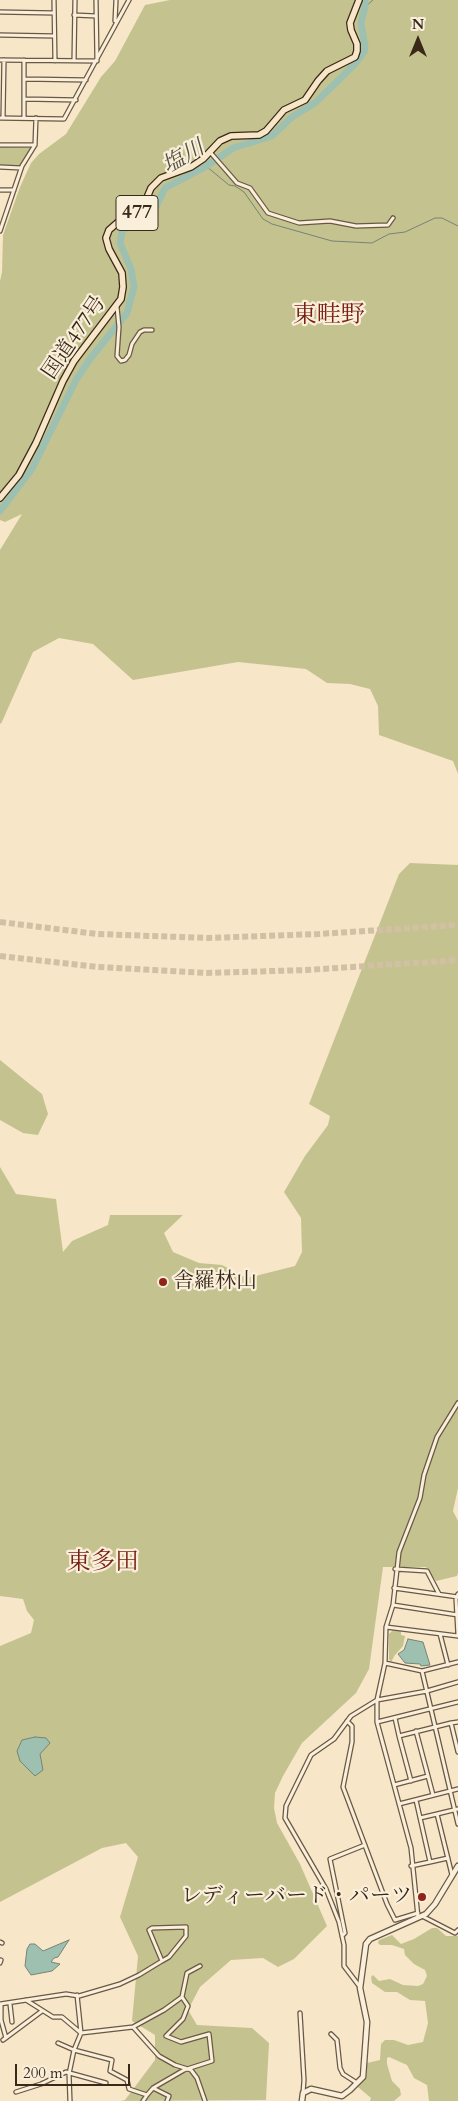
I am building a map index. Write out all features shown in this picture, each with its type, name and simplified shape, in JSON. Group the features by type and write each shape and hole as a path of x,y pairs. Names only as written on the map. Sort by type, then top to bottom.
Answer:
{"highway":[{"name":"国道477号","path":"0,498 19,475 74,361 121,299 123,287 122,273 109,249 106,238 109,230 117,223 135,215 144,207 152,188 161,178 191,168 220,141 231,136 259,135 266,131 284,110 305,100 318,80 327,72 355,56 357,44 350,23 359,0"}],"street":[{"path":"54,0 54,61"},
{"path":"74,61 75,0"},
{"path":"96,0 97,61"},
{"path":"116,0 115,21 117,22"},
{"path":"97,61 2,60 2,118 64,118 76,100 86,80 97,61 129,0"},
{"path":"0,12 54,13"},
{"path":"74,15 96,16"},
{"path":"0,35 54,36"},
{"path":"24,60 24,118"},
{"path":"24,79 86,80"},
{"path":"24,99 76,100"},
{"path":"0,231 22,168 35,146 36,118"},
{"path":"0,145 35,146"},
{"path":"210,152 237,183 250,188 268,213 300,223 330,221 356,226 388,225 394,218"},
{"path":"0,168 22,168"},
{"path":"0,190 14,190"},
{"path":"0,214 6,214"},
{"path":"116,307 119,327 117,356 121,361 125,360 129,355 132,344 140,332 152,330"},
{"path":"419,1915 411,1848 377,1722 377,1700 385,1663 386,1627 393,1605 398,1552 420,1498 424,1475 437,1437 458,1403"},
{"path":"395,1569 427,1571 439,1594"},
{"path":"386,1627 458,1635 458,1596 394,1588"},
{"path":"393,1605 457,1615"},
{"path":"440,1633 448,1665"},
{"path":"385,1663 422,1671 458,1662"},
{"path":"422,1671 458,1824"},
{"path":"360,1988 344,1966 342,1936 326,1889 285,1818 286,1806 311,1755 334,1739 351,1716 377,1700 426,1691 458,1682"},
{"path":"377,1722 458,1702"},
{"path":"395,1718 411,1780"},
{"path":"347,1721 352,1726 352,1742 343,1787 395,1920 419,1915 455,1933 458,1930"},
{"path":"399,1736 434,1726 458,1722"},
{"path":"451,1723 458,1752"},
{"path":"416,1731 433,1795"},
{"path":"394,1785 428,1776"},
{"path":"398,1804 458,1789"},
{"path":"416,1800 430,1862"},
{"path":"420,1818 456,1809"},
{"path":"437,1814 452,1875"},
{"path":"342,1936 345,1933 330,1859 365,1845"},
{"path":"412,1866 448,1858"},
{"path":"304,2092 311,2089 342,2096 362,2077 367,2022 360,1988 366,1944 370,1939 419,1915 435,1904 458,1866"},
{"path":"42,2012 5,2039 0,2004 66,1994 77,1996 120,1984 139,1975 169,1957 186,1936 186,1927 152,1928 149,1930 162,1961"},
{"path":"26,2000 53,2018 62,2017 81,2033 133,2027 156,2015 182,1997 187,1973 200,1966"},
{"path":"74,2101 70,2100 69,2074 74,2050 81,2033 77,1996"},
{"path":"143,2101 153,2088 189,2069 212,2060 209,2034 181,2042 166,2036 183,2019 188,2006 182,1997"},
{"path":"10,2004 12,2022"},
{"path":"300,2013 304,2080 302,2101"},
{"path":"133,2027 159,2056 175,2065 189,2069 197,2078 205,2101"},
{"path":"331,2034 337,2040 340,2068 343,2074 357,2083"},
{"path":"58,2043 74,2050 112,2060 110,2070 127,2080 129,2089 147,2095"},
{"path":"16,2092 41,2084 66,2072 106,2083"},
{"path":"153,2088 169,2096 167,2101"}],"shaded area":[{"path":"170,0 458,0 458,774 453,761 379,735 378,706 370,689 350,684 327,683 306,669 238,662 133,680 93,644 59,638 33,652 0,723 0,550 22,514 5,522 0,520 0,281 3,235 20,187 31,163 39,154 66,134 101,77 115,61 145,5"},
{"path":"0,147 31,148 19,167 0,166"},
{"path":"410,863 458,865 458,1488 453,1511 458,1521 458,1573 457,1576 436,1581 426,1567 383,1567 369,1669 356,1693 302,1743 275,1793 274,1808 277,1823 300,1864 327,1926 294,1959 278,1967 263,1958 231,1960 200,1987 188,2010 197,2025 252,2028 269,2043 266,2100 121,2101 125,2100 155,2060 155,2035 132,2021 138,1956 120,1917 138,1857 126,1843 102,1848 0,1902 0,1646 31,1633 34,1620 27,1611 23,1599 0,1596 0,1167 16,1194 56,1199 63,1252 72,1241 108,1225 110,1215 183,1215 164,1233 173,1252 199,1263 222,1265 247,1278 295,1266 302,1252 301,1218 284,1192 305,1156 328,1125 330,1116 309,1104 399,874"},
{"path":"0,1060 42,1094 48,1114 38,1135 23,1133 0,1120"},
{"path":"393,1630 401,1631 401,1635 405,1636 403,1646 391,1662 389,1659 389,1634"},
{"path":"408,1639 423,1642 430,1665 421,1666 420,1664 405,1663 398,1654 404,1650"},
{"path":"35,1737 46,1738 50,1743 40,1754 43,1770 35,1776 20,1761 17,1751 22,1740"},
{"path":"432,1928 437,1928 446,1936 458,1936 458,2101 429,2101 427,2085 414,2078 407,2065 389,2057 387,2058 387,2064 392,2081 400,2089 401,2095 394,2101 370,2101 371,2098 358,2087 366,2076 367,2063 380,2060 381,2044 385,2040 394,2040 408,2045 423,2042 428,2023 425,2001 410,2000 397,1992 385,1992 372,1983 371,1977 373,1975 379,1981 390,1979 403,1985 418,1986 423,1984 427,1976 425,1970 414,1964 405,1955 404,1949 392,1945 380,1945 378,1943 379,1940 392,1935 401,1944 414,1939"},
{"path":"69,1940 58,1957 54,1958 51,1962 60,1964 52,1971 31,1975 25,1966 27,1949 30,1944 35,1944 43,1951"}],"waterway":[{"name":"塩川","path":"0,511 32,469 76,380 90,359 127,313 134,287 131,269 120,243 122,231 152,215 165,188 205,167 233,148 272,136 292,117 315,103 355,64 364,52 365,46 361,23 365,0"},
{"path":"365,7 373,0"},
{"path":"206,166 229,185 235,186 244,192 263,219 272,224 332,241 372,243 389,234 405,232 435,218 442,218 458,226"}],"tunnel":[{"path":"0,922 97,934 208,938 319,934 458,925"},
{"path":"0,956 98,967 206,973 307,970 458,960"}],"place":[{"name":"舎羅林山","path":"163,1282"},
{"name":"レディーバード・パーツ","path":"422,1897"}],"district":[{"name":"東畦野","path":"329,316"},
{"name":"東多田","path":"103,1563"}]}
